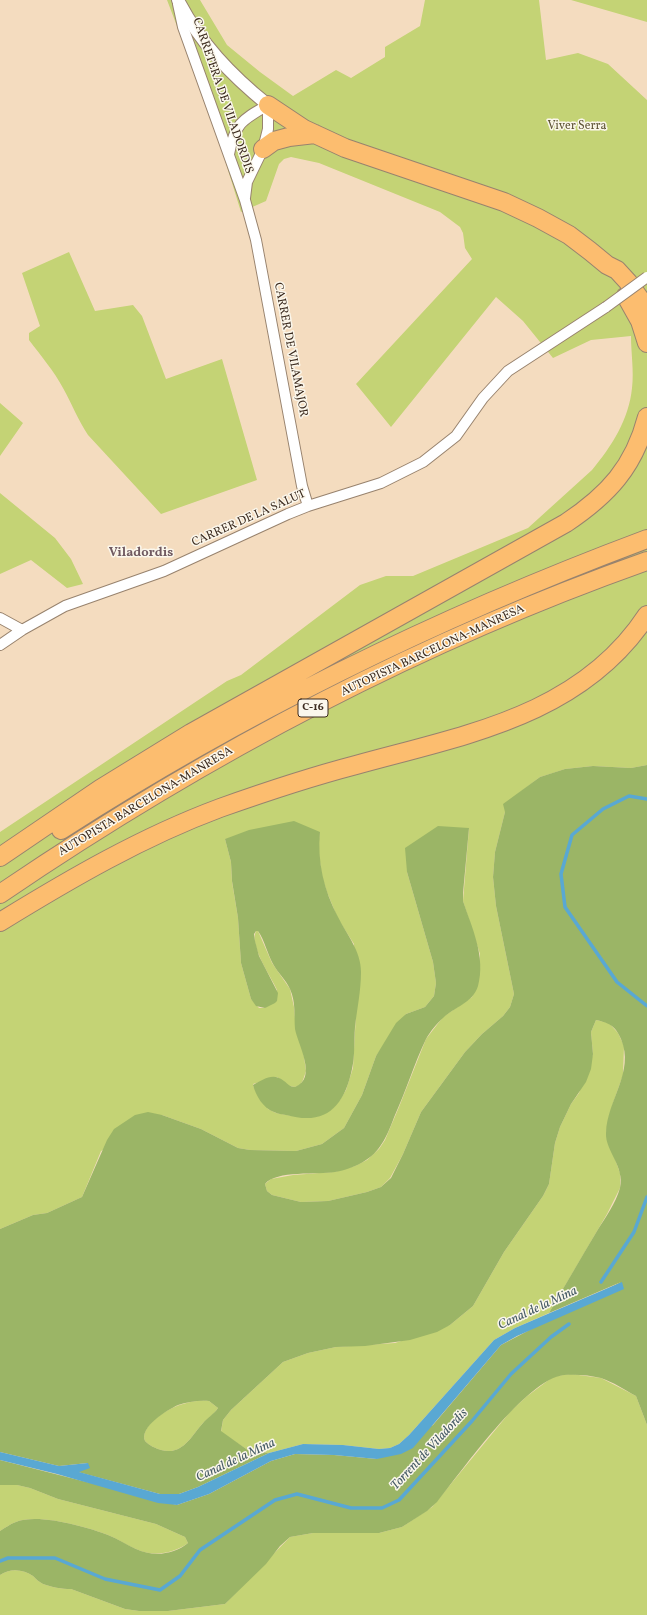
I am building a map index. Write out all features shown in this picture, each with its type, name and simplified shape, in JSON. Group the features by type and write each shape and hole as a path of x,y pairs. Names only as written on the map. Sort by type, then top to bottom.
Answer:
{"highway":[{"path":"268,105 286,118 345,148 453,184 518,208 570,235 607,265 617,270 628,282 647,309"},
{"path":"264,149 274,142 289,137 316,134"},
{"path":"607,265 610,275 631,303 640,320 647,343"},
{"path":"0,857 100,789 191,733 566,523 594,503 620,476 636,447 647,417"},
{"name":"AUTOPISTA BARCELONA-MANRESA","path":"0,870 122,790 284,700 427,629 538,581 647,539"},
{"name":"AUTOPISTA BARCELONA-MANRESA","path":"0,894 133,808 294,717 384,672 496,620 546,599 647,561"},
{"path":"0,922 51,891 179,824 260,794 317,776 487,729 541,707 580,683 605,663 620,648 647,615"}],"street":[{"path":"178,0 208,47 243,85 268,105"},
{"name":"CARRETERA DE VILADORDIS","path":"178,0 183,28 245,200"},
{"path":"245,200 247,182 264,149 268,129 268,105"},
{"path":"229,155 235,131 243,120 268,105"},
{"name":"CARRER DE VILAMAJOR","path":"245,200 256,240 302,486 308,506"},
{"name":"CARRER DE LA SALUT","path":"0,645 22,630 65,606 164,571 308,506 381,483 423,462 456,436 482,398 508,372 606,307 647,277"},
{"path":"0,618 22,630"}],"green space":[{"name":"Viver Serra","path":"167,0 200,0 227,45 293,96 336,70 351,78 385,57 385,47 420,26 425,0 539,0 546,60 578,53 608,64 647,100 647,765 631,768 593,766 565,769 540,777 519,793 505,812 495,852 493,877 496,906 514,994 510,1007 503,1016 482,1034 465,1052 421,1112 403,1154 390,1178 381,1187 367,1192 328,1201 301,1202 272,1195 267,1191 265,1184 271,1179 293,1175 334,1172 355,1166 367,1160 379,1149 385,1140 426,1039 443,1017 472,997 479,978 480,954 463,901 469,828 407,872 433,962 436,983 434,996 425,1007 406,1014 376,1056 362,1095 344,1128 322,1144 296,1151 250,1150 238,1148 201,1129 162,1115 101,1151 82,1197 47,1213 33,1215 0,1229 0,832 227,681 241,675 360,585 386,576 413,576 528,528 592,470 613,442 627,411 630,399 633,375 631,336 591,340 553,358 523,321 496,297 391,427 356,384 472,259 465,248 463,233 460,227 440,212 319,163 291,157 284,159 279,164 266,201 241,212 211,115","holes":["320,832 318,847 322,877 327,892 338,919 354,944 356,1014 353,1068 346,1090 332,1109 316,1117 292,1116 276,1113 268,1109 254,1088 253,1084 277,1077 289,1086 295,1087 300,1085 306,1071 303,1050 296,1030 294,1007 290,989 272,963 258,931 256,931 255,945 277,990 265,1008 259,1008 251,999 241,963 238,918 232,882 231,862 225,839"]},
{"path":"571,0 647,0 647,22"},
{"path":"69,252 95,311 133,305 142,316 166,379 222,359 257,480 161,514 88,435 59,382 29,340 29,333 40,326 22,273"},
{"path":"0,403 23,423 0,456"},
{"path":"0,493 55,538 71,559 83,584 67,588 31,560 0,574"},
{"path":"647,765 647,1425 636,1396 610,1382 601,1378 587,1375 564,1375 549,1380 532,1392 496,1428 437,1502 427,1511 402,1527 379,1533 313,1533 290,1537 280,1546 266,1564 225,1604 168,1611 139,1611 125,1609 71,1589 43,1584 25,1572 12,1570 0,1575 0,1531 14,1523 25,1520 49,1520 88,1528 115,1538 142,1552 156,1554 163,1554 176,1550 188,1543 185,1537 156,1524 58,1499 30,1488 17,1485 0,1485 0,1460 177,1505 209,1494 271,1461 295,1454 334,1455 377,1459 433,1425 501,1345 621,1282 549,1313 610,1210 620,1188 620,1173 608,1146 606,1133 611,1109 623,1075 625,1063 624,1051 619,1034 614,1028 605,1022 596,1020 591,1032 593,1054 591,1069 586,1082 571,1104 560,1127 555,1143 549,1184 543,1196 504,1252 473,1306 450,1325 437,1332 410,1340 365,1346 336,1347 308,1353 283,1362 231,1410 223,1420 221,1431 249,1451 269,1453 198,1487 179,1494 160,1494 78,1472 88,1463 59,1466 0,1452 0,1229 33,1215 47,1213 82,1197 107,1140 114,1129 135,1115 148,1112 162,1115 201,1129 238,1148 250,1150 296,1151 322,1144 344,1128 362,1095 376,1056 396,1023 406,1014 425,1007 434,996 436,983 433,962 407,872 405,848 438,826 469,828 463,901 474,932 479,953 480,975 476,992 468,1001 447,1014 426,1039 387,1135 372,1156 351,1168 328,1173 288,1175 270,1180 265,1184 267,1191 272,1195 301,1202 328,1201 367,1192 381,1187 391,1178 421,1112 465,1052 482,1034 503,1016 510,1007 514,994 496,906 493,877 495,852 505,812 503,804 540,777 565,769 593,766 631,768","holes":["209,1401 218,1408 181,1448 169,1451 161,1450 153,1447 145,1441 144,1436 150,1425 161,1415 178,1405"]},
{"path":"294,821 320,832 319,843 321,865 325,886 333,907 359,957 361,972 360,993 355,1027 354,1059 349,1082 344,1094 331,1110 312,1118 300,1118 278,1114 266,1108 260,1101 253,1085 268,1077 276,1077 280,1078 290,1086 295,1087 302,1083 306,1069 295,1029 292,994 273,964 258,931 254,934 259,956 278,993 277,1001 265,1008 256,1006 251,999 241,963 238,918 232,881 231,862 225,839 249,830"},
{"path":"596,1020 609,1023 618,1033 624,1046 623,1075 613,1103 606,1134 620,1173 620,1188 607,1214 549,1313 515,1328 494,1340 409,1435 399,1444 390,1448 379,1449 343,1445 303,1444 269,1453 249,1451 221,1432 223,1420 231,1410 283,1362 308,1353 336,1347 395,1343 450,1325 473,1306 504,1252 543,1196 549,1184 555,1143 560,1127 571,1104 579,1093 593,1054 591,1032"},
{"path":"571,1374 601,1378 636,1396 647,1425 647,1615 0,1615 0,1575 12,1570 25,1572 43,1584 71,1589 125,1609 139,1611 168,1611 225,1604 290,1537 313,1533 379,1533 402,1527 432,1507 510,1412 526,1397 550,1379 556,1376"},
{"path":"209,1401 218,1408 181,1448 169,1451 161,1450 153,1447 145,1441 144,1435 151,1423 164,1413 189,1402"},
{"path":"0,1485 17,1485 30,1488 58,1499 156,1524 185,1537 188,1543 169,1552 156,1554 149,1553 88,1528 62,1522 37,1519 16,1522 0,1531"}],"water":[{"path":"622,1282 624,1289 517,1336 501,1345 413,1448 401,1454 377,1459 334,1455 295,1454 271,1461 209,1494 177,1505 158,1503 57,1474 0,1460 0,1452 59,1466 88,1463 90,1468 79,1472 160,1494 179,1494 198,1487 269,1453 303,1444 343,1445 379,1449 390,1448 399,1444 409,1435 494,1340 515,1328"}],"waterway":[{"name":"Torrent de Viladordis","path":"647,799 629,796 603,809 572,835 561,874 565,907 617,982 647,1006"},
{"name":"Torrent de Viladordis","path":"601,1282 634,1232 647,1197"},
{"name":"Torrent de Viladordis","path":"0,1561 8,1558 55,1558 105,1579 160,1590 180,1576 200,1550 275,1500 297,1494 351,1508 382,1508 399,1500 472,1421 511,1374 551,1337 569,1324"}],"district":[{"name":"Viladordis","path":"141,554"}],"water label":[{"name":"Canal de la Mina","path":"538,1309"},
{"name":"Canal de la Mina","path":"236,1461"}]}
